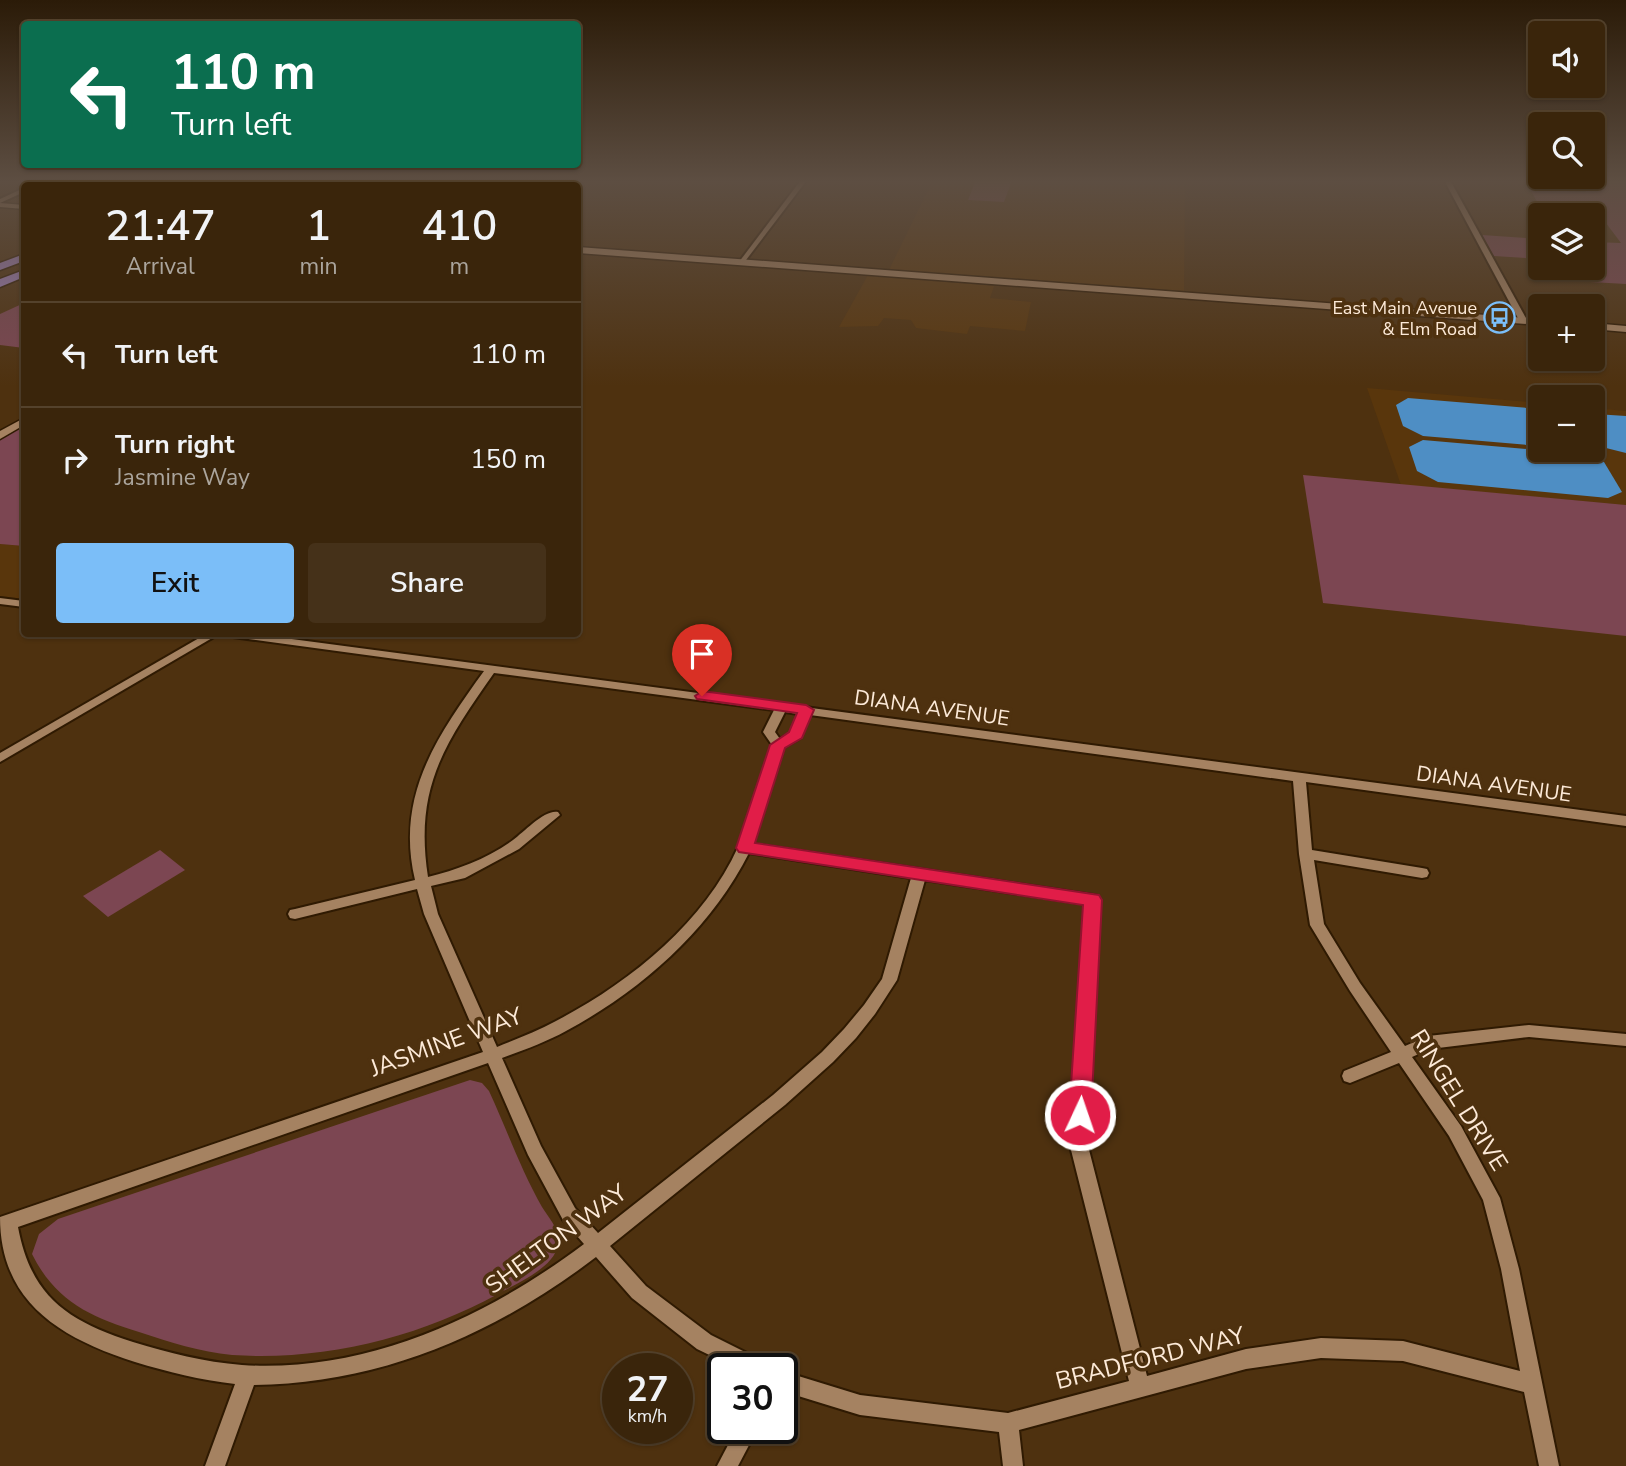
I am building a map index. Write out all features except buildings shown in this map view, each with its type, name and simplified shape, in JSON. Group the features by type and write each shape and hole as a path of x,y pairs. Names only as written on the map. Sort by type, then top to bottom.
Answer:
{"highway":[{"path":"0,267 21,258"},
{"path":"0,283 21,274"}],"street":[{"path":"741,263 752,248"},
{"path":"1484,248 1523,320"},
{"path":"581,250 1528,321"},
{"path":"1605,327 1626,329"},
{"path":"0,436 21,423"},
{"path":"0,601 21,604"},
{"path":"0,758 208,637"},
{"name":"DIANA AVENUE","path":"256,637 1626,821"},
{"path":"492,668 452,724 427,771 416,811 415,845 421,885 431,914 548,1180 569,1214 639,1292 693,1334 728,1353"},
{"name":"JASMINE WAY","path":"778,745 769,732 782,706"},
{"name":"JASMINE WAY","path":"4,1224 493,1055 561,1026 618,990 663,953 715,900 745,848 778,745 796,735 806,710"},
{"name":"RINGEL DRIVE","path":"1299,777 1306,854 1317,925 1355,987 1455,1131 1491,1198 1510,1269 1549,1466"},
{"path":"295,914 460,874 514,846 552,815"},
{"path":"745,848 1093,900 1078,1142 1140,1386"},
{"path":"1306,854 1422,873"},
{"name":"SHELTON WAY","path":"4,1224 25,1281 41,1306 61,1322 114,1345 153,1358 201,1370 248,1374 339,1367 382,1358 435,1341 471,1326 530,1293 596,1245 768,1108 848,1036 888,983 919,875"},
{"path":"1350,1076 1428,1044 1529,1031 1626,1040"},
{"name":"BRADFORD WAY","path":"798,1386 860,1405 1008,1423 1246,1359 1321,1348 1404,1351 1532,1384"},
{"path":"215,1466 248,1374"},
{"path":"1008,1423 1013,1466"},
{"path":"727,1466 739,1444"}],"shaded area":[{"path":"900,248 1184,248 1184,291 889,270"},
{"path":"1490,248 1528,248 1528,258 1494,256"},
{"path":"1605,248 1626,248 1626,284 1573,281 1605,280"},
{"path":"868,275 994,286 990,298 1031,302 1025,331 970,326 967,334 916,328 911,320 884,318 878,326 839,327"},
{"path":"21,304 21,348 0,345 0,314"},
{"path":"1367,388 1528,402 1528,462 1605,462 1605,409 1626,411 1626,505 1401,485"},
{"path":"21,424 21,546 0,544 0,437"},
{"path":"1303,475 1626,505 1626,636 1323,603"},
{"path":"0,544 21,546 21,599 0,596"},
{"path":"160,850 185,870 108,917 83,896"},
{"path":"470,1080 482,1083 489,1091 527,1179 556,1230 558,1245 550,1261 534,1274 467,1310 435,1323 369,1343 335,1350 267,1356 220,1354 162,1339 90,1313 64,1296 52,1284 32,1254 39,1234 58,1219"}],"water":[{"path":"1408,398 1528,408 1528,445 1423,436 1403,426 1396,405"},
{"path":"1605,415 1626,416 1626,453 1606,448"},
{"path":"1423,440 1528,449 1528,462 1604,462 1622,492 1608,498 1438,482 1417,471 1409,447"}],"place":[{"name":"East Main Avenue & Elm Road","path":"1500,318"}],"route":[{"path":"702,696 806,710 796,735 778,745 745,848 1093,900 1080,1115"}]}
